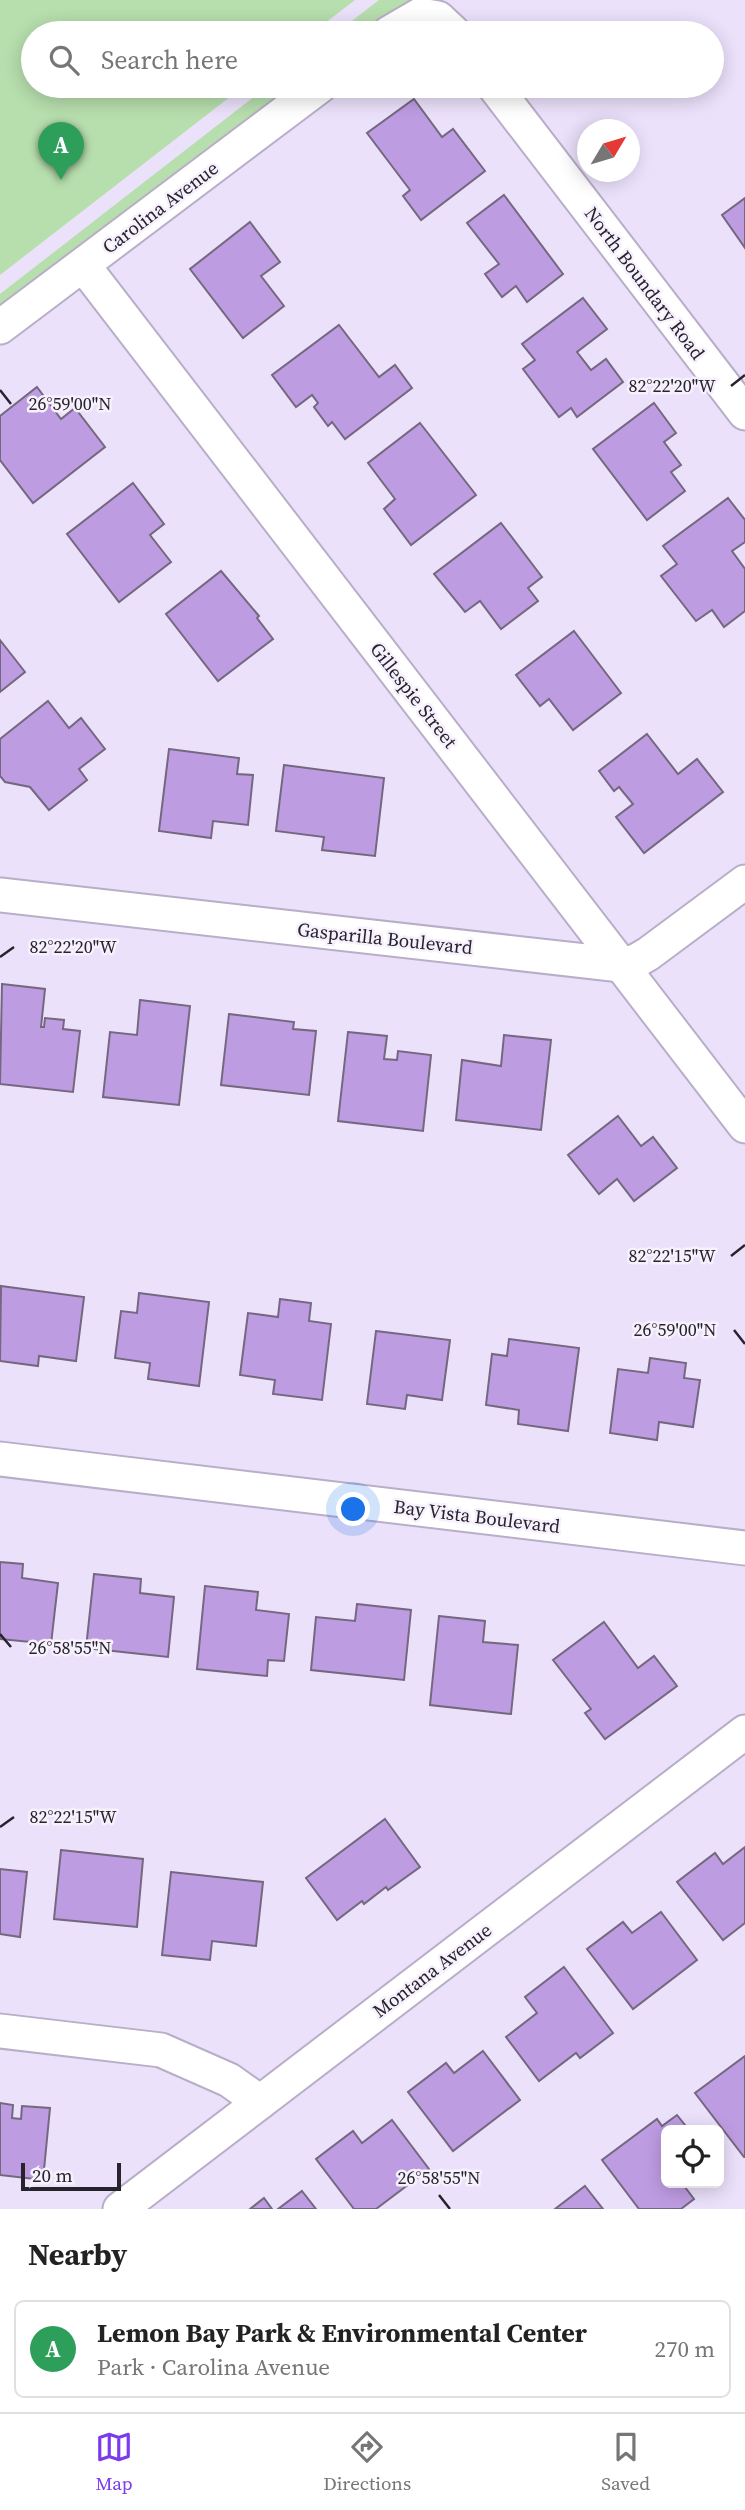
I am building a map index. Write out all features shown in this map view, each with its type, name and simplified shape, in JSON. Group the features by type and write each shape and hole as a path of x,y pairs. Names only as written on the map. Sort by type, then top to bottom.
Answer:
{"street":[{"path":"410,21 420,15 441,21"},
{"name":"Carolina Avenue","path":"0,327 304,98"},
{"name":"North Boundary Road","path":"503,98 745,414"},
{"name":"Gillespie Street","path":"83,265 745,1126"},
{"path":"621,965 648,954 745,882"},
{"name":"Gasparilla Boulevard","path":"0,895 621,965"},
{"name":"Bay Vista Boulevard","path":"0,1459 745,1548"},
{"name":"Montana Avenue","path":"120,2209 745,1732"},
{"path":"0,2031 161,2050 229,2080 260,2102"}],"green space":[{"path":"0,0 355,0 328,21 21,21 21,98 229,98 0,275"},
{"path":"379,0 443,0 415,21 352,21"},
{"path":"253,98 314,98 0,337 0,294"}],"building":[{"path":"414,99 442,137 453,129 485,171 421,220 403,196 410,190 367,133"},
{"path":"504,195 563,274 527,302 516,286 502,297 485,274 499,264 467,223"},
{"path":"745,198 745,248 722,215"},
{"path":"250,222 280,262 261,276 284,306 243,338 190,269"},
{"path":"583,298 607,329 577,352 591,370 606,359 623,382 577,417 571,408 559,417 523,369 535,360 522,344"},
{"path":"339,325 379,377 395,365 412,388 345,439 332,422 328,426 314,407 318,403 312,395 296,407 272,375"},
{"path":"37,387 61,419 75,408 105,447 33,503 0,460 0,416"},
{"path":"654,403 676,433 664,442 681,465 671,472 685,491 647,520 593,449"},
{"path":"420,423 476,495 411,545 384,509 395,499 368,463"},
{"path":"133,483 164,524 150,535 171,562 119,602 67,534"},
{"path":"728,498 745,520 745,542 732,551 745,569 745,611 724,627 712,610 696,621 661,576 677,564 663,546"},
{"path":"501,523 542,577 528,588 538,601 501,629 480,601 465,612 434,574"},
{"path":"221,571 259,616 257,618 273,639 218,681 166,614"},
{"path":"574,631 621,693 573,730 549,699 540,706 516,675"},
{"path":"0,640 25,672 0,692"},
{"path":"48,701 69,728 81,718 105,749 79,769 87,780 49,810 30,787 5,782 0,776 0,739"},
{"path":"647,734 678,774 697,759 723,792 644,853 616,817 633,804 619,787 614,791 599,771"},
{"path":"169,749 239,758 237,774 253,775 248,825 213,821 211,838 159,831"},
{"path":"284,765 384,778 375,856 322,850 324,837 276,831"},
{"path":"2,984 45,989 41,1027 44,1027 45,1018 64,1020 63,1029 80,1031 73,1092 0,1084"},
{"path":"140,1000 190,1006 179,1105 103,1097 110,1032 137,1035"},
{"path":"229,1014 294,1022 293,1029 316,1031 309,1095 221,1085"},
{"path":"348,1032 387,1036 384,1059 397,1060 398,1051 431,1055 423,1131 338,1121"},
{"path":"504,1035 551,1040 541,1130 456,1120 462,1060 501,1066"},
{"path":"618,1116 641,1146 653,1137 677,1168 634,1201 617,1179 599,1194 568,1155"},
{"path":"1,1286 84,1297 76,1361 39,1356 38,1366 0,1361"},
{"path":"139,1293 209,1302 199,1386 148,1379 150,1363 115,1358 121,1311 137,1313"},
{"path":"280,1299 311,1303 309,1321 331,1324 322,1400 273,1394 275,1380 240,1375 248,1313 278,1317"},
{"path":"376,1331 450,1340 442,1400 407,1395 405,1409 367,1404"},
{"path":"509,1339 579,1348 568,1431 518,1424 519,1410 486,1405 492,1354 507,1356"},
{"path":"650,1358 686,1363 684,1378 700,1380 693,1427 659,1422 657,1440 610,1433 618,1369 648,1373"},
{"path":"0,1562 23,1564 22,1578 58,1583 51,1644 0,1639"},
{"path":"94,1574 141,1579 140,1593 174,1597 168,1657 86,1648"},
{"path":"205,1586 258,1592 256,1610 289,1614 284,1661 268,1660 267,1676 197,1669"},
{"path":"357,1604 411,1610 404,1680 311,1670 316,1617 355,1621"},
{"path":"439,1616 485,1621 483,1642 518,1645 511,1714 430,1705"},
{"path":"604,1622 638,1668 654,1656 677,1686 605,1739 585,1713 591,1709 553,1660"},
{"path":"385,1819 420,1867 388,1890 386,1887 364,1904 362,1901 337,1920 306,1878"},
{"path":"745,1847 745,1923 723,1940 677,1882 715,1853 723,1864"},
{"path":"61,1850 143,1859 137,1927 54,1919"},
{"path":"0,1869 27,1872 20,1937 0,1934"},
{"path":"171,1872 263,1882 256,1946 212,1941 210,1960 162,1955"},
{"path":"661,1912 697,1960 633,2009 587,1949 623,1922 632,1933"},
{"path":"564,1967 613,2033 580,2058 576,2053 539,2081 506,2037 537,2013 525,1997"},
{"path":"483,2051 520,2100 453,2151 408,2092 446,2063 454,2073"},
{"path":"745,2056 745,2157 724,2131 724,2125 720,2125 695,2093"},
{"path":"0,2103 13,2105 12,2118 21,2119 22,2106 50,2108 43,2180 0,2175"},
{"path":"677,2115 685,2125 663,2125"},
{"path":"657,2119 661,2125 661,2188 686,2188 694,2199 681,2209 639,2209 602,2160"},
{"path":"392,2120 429,2169 376,2209 354,2209 316,2159 353,2131 362,2143"},
{"path":"585,2186 603,2209 555,2209"},
{"path":"302,2191 316,2209 278,2209"},
{"path":"264,2198 272,2209 250,2209"}],"place":[{"name":"Lemon Bay Park & Environmental Center","path":"61,180"}]}
